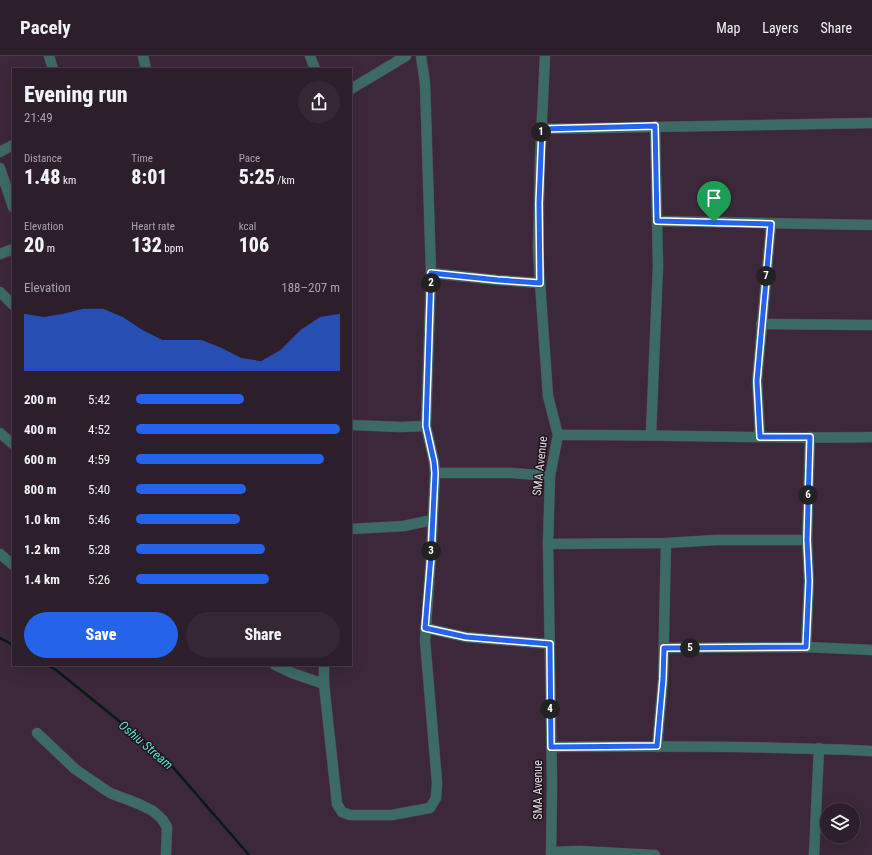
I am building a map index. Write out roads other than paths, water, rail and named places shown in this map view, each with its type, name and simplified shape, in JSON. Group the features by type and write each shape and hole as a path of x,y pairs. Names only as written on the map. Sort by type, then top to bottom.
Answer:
{"street":[{"path":"49,56 53,68"},
{"path":"143,56 146,68"},
{"path":"310,56 315,68"},
{"path":"352,88 406,56"},
{"path":"324,666 324,684 337,804 342,812 350,815 392,815 430,808 436,798 436,782 433,727 427,675 425,628 431,556 435,473 426,426 431,273 425,82 421,56"},
{"name":"SMA Avenue","path":"545,56 539,203 540,283 548,396 558,434 550,476 548,544 552,791 551,854"},
{"path":"542,129 872,123"},
{"path":"651,434 658,266 655,126"},
{"path":"0,152 12,146"},
{"path":"0,168 12,204"},
{"path":"657,221 872,226"},
{"path":"760,437 757,381 771,224"},
{"path":"0,254 12,249"},
{"path":"431,273 540,283"},
{"path":"0,292 12,304"},
{"path":"761,324 872,325"},
{"path":"352,425 401,427 426,426"},
{"path":"0,433 12,443"},
{"path":"558,434 872,437"},
{"path":"806,647 809,581 807,540 810,437"},
{"path":"435,473 512,473 550,476"},
{"path":"352,529 404,526 432,520"},
{"path":"548,544 666,543 716,540 807,540"},
{"path":"657,746 663,679 666,543"},
{"path":"0,554 12,564"},
{"path":"425,628 466,637 550,644"},
{"path":"664,648 806,647 872,650"},
{"path":"277,666 292,673 324,684"},
{"path":"37,734 75,769 110,793 139,804 153,811 162,819 167,827 166,855"},
{"path":"551,747 657,746 819,748 872,751"},
{"path":"814,855 819,748"},
{"path":"551,854 580,851 655,855"}],"waterway":[{"name":"Oshiu Stream","path":"0,638 12,644"},
{"name":"Oshiu Stream","path":"49,666 56,670 165,758 249,855"}]}
